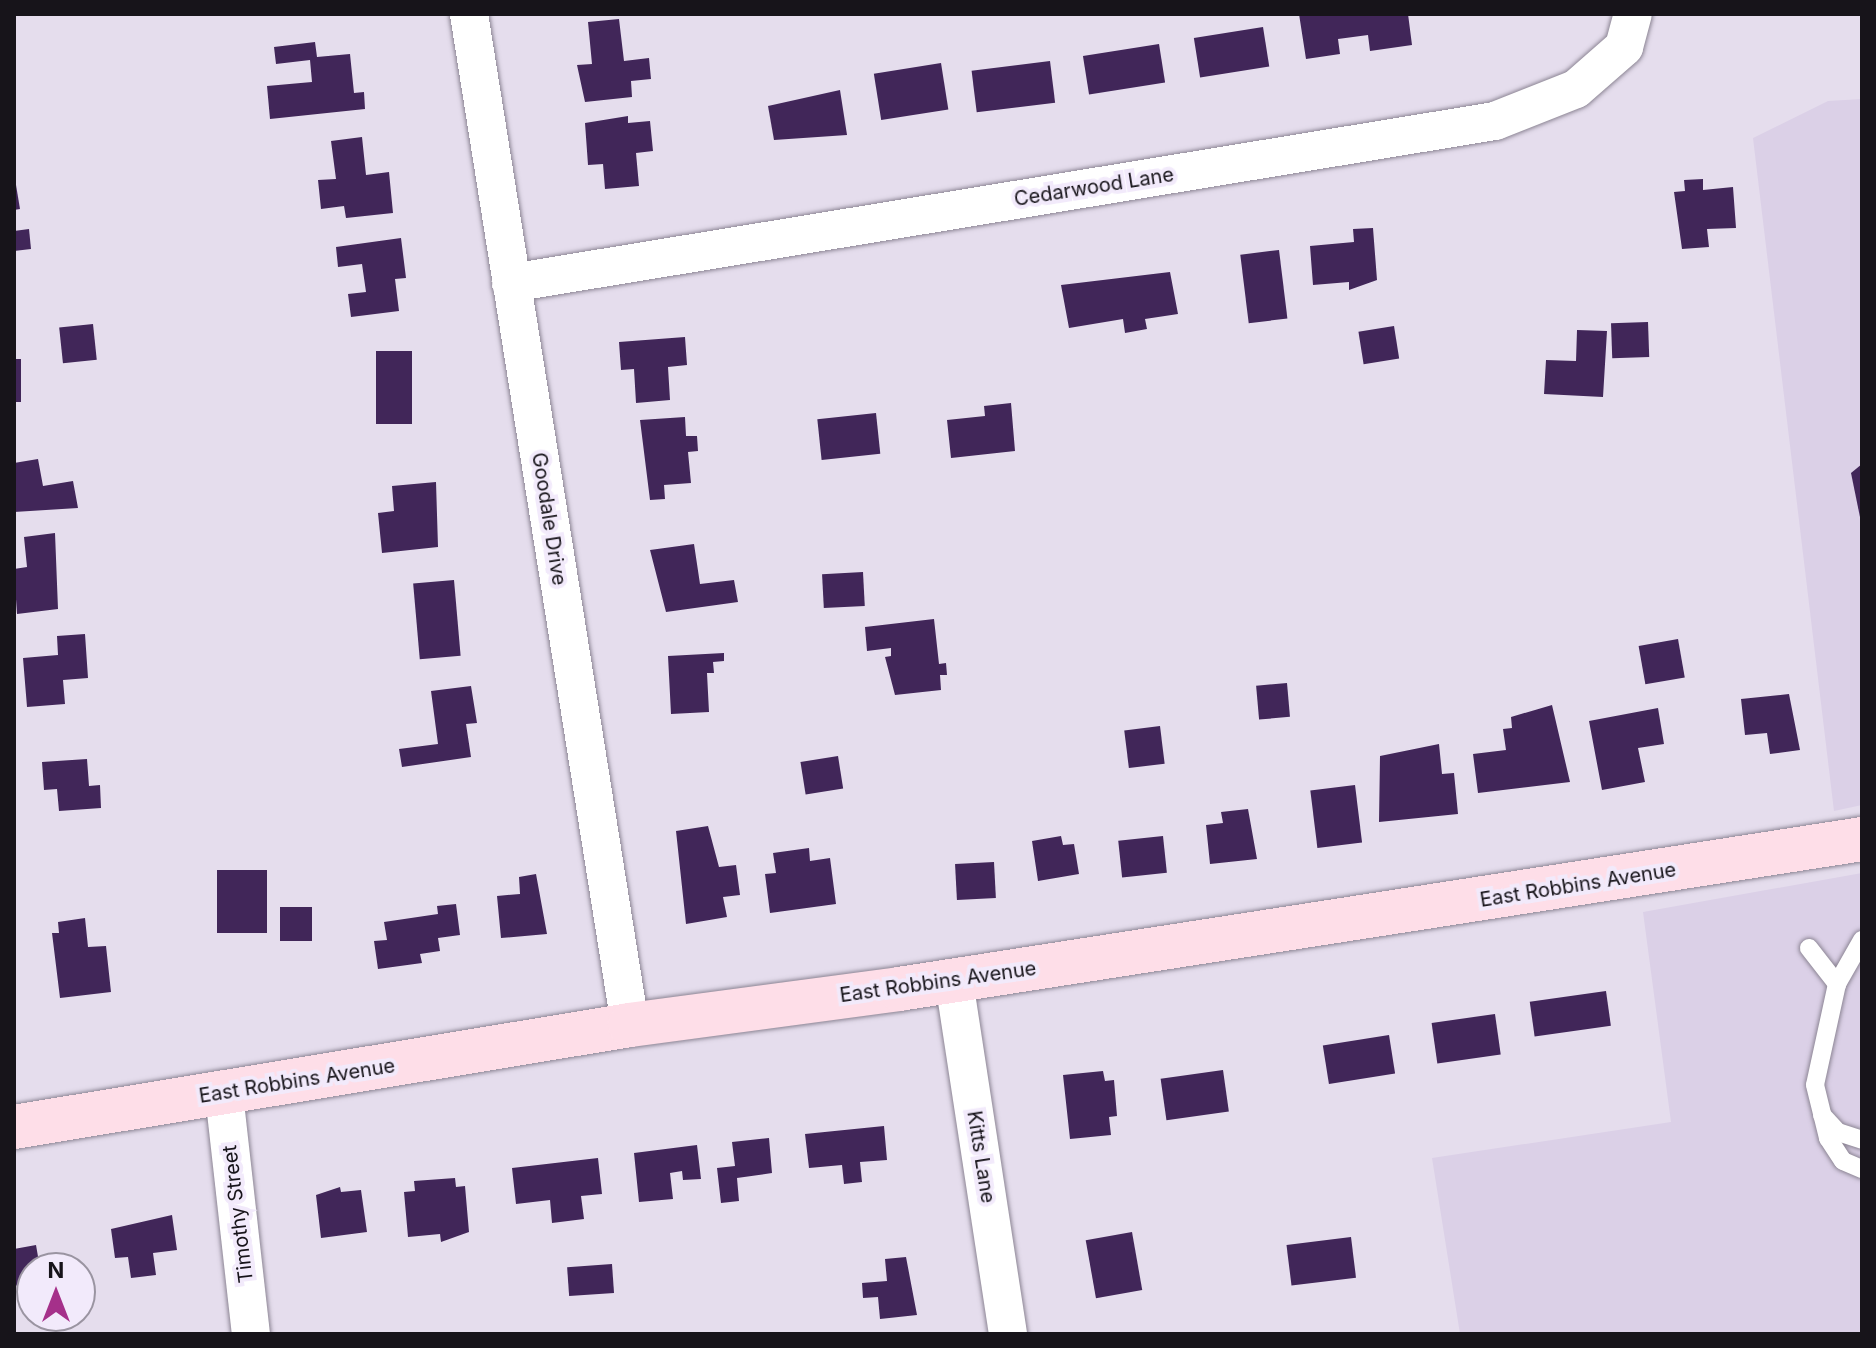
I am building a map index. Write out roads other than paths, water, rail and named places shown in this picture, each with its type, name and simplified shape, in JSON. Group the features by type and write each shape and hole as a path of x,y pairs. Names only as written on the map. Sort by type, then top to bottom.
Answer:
{"main road":[{"name":"East Robbins Avenue","path":"14,1127 630,1025 954,981 1862,839"}],"street":[{"name":"Goodale Drive","path":"469,14 630,1025"},
{"name":"Cedarwood Lane","path":"511,283 1495,121 1576,89 1624,47 1633,14"},
{"name":"Kitts Lane","path":"954,981 1008,1334"},
{"name":"Timothy Street","path":"224,1094 251,1334"}],"lane":[{"path":"1862,940 1837,984 1815,1085 1817,1111 1843,1161 1862,1169"},
{"path":"1809,948 1837,984"},
{"path":"1817,1111 1838,1132 1862,1140"}]}
